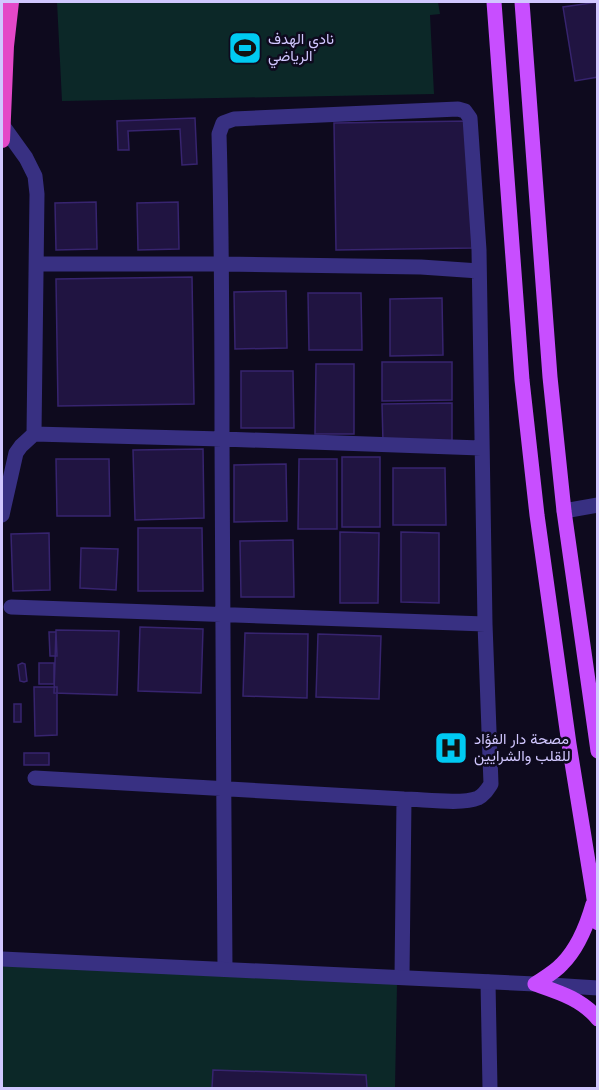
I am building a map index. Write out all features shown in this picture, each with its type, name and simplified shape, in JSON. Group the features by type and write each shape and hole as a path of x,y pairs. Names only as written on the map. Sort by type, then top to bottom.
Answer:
{"highway":[{"path":"2,133 6,46 11,2"}],"main road":[{"path":"494,2 522,380 537,515 597,924"},
{"path":"522,2 550,377 564,511 597,751"},
{"path":"535,984 562,964 572,951 587,923 594,902"},
{"path":"535,984 568,996 597,1019"}],"street":[{"path":"35,778 224,788 404,799 462,801 476,799 486,793 491,784 485,624 479,271 470,118 465,111 458,109 234,119 223,123 219,134 222,264 222,439 224,788 225,969"},
{"path":"2,133 26,158 35,176 37,194 33,434 16,453 2,515"},
{"path":"37,264 421,267 479,271"},
{"path":"33,434 481,448"},
{"path":"564,511 597,505"},
{"path":"11,607 485,624"},
{"path":"402,977 404,799"},
{"path":"2,959 597,988"},
{"path":"488,982 490,1089"}],"green space":[{"name":"نادي الهدف الرياضي","path":"57,2 438,2 440,14 430,15 434,94 62,101"},
{"path":"2,963 397,984 395,1088 2,1088"}],"building":[{"path":"598,2 598,77 575,81 563,7"},
{"path":"195,118 197,164 182,165 180,129 128,131 129,150 118,150 117,121"},
{"path":"469,121 472,248 336,250 334,123"},
{"path":"96,202 97,249 56,250 55,203"},
{"path":"178,202 179,249 138,250 137,203"},
{"path":"192,277 194,404 58,406 56,279"},
{"path":"286,291 287,348 235,349 234,292"},
{"path":"308,293 361,293 362,350 309,350"},
{"path":"442,298 443,355 390,356 390,299"},
{"path":"382,362 452,362 452,400 382,401"},
{"path":"316,364 354,364 354,434 315,434"},
{"path":"241,371 293,371 294,428 241,428"},
{"path":"452,403 452,442 383,442 382,404"},
{"path":"203,449 204,518 135,520 133,450"},
{"path":"342,457 380,457 380,527 342,527"},
{"path":"56,459 109,459 110,516 57,516"},
{"path":"299,459 337,459 337,529 298,529"},
{"path":"286,464 287,521 234,522 234,465"},
{"path":"393,468 445,468 446,525 393,525"},
{"path":"138,528 202,528 203,591 138,591"},
{"path":"340,532 379,533 378,603 340,603"},
{"path":"401,532 439,533 439,603 401,602"},
{"path":"49,533 50,590 13,591 11,534"},
{"path":"293,540 294,597 241,597 240,541"},
{"path":"81,548 118,549 116,590 80,588"},
{"path":"140,627 203,629 201,693 138,691"},
{"path":"56,630 119,631 117,695 54,693"},
{"path":"49,632 56,632 57,656 50,656"},
{"path":"245,633 308,634 307,698 243,696"},
{"path":"318,634 381,636 379,699 316,697"},
{"path":"39,663 54,663 54,684 39,684"},
{"path":"25,664 27,681 24,682 20,681 18,665"},
{"path":"34,687 57,687 57,735 35,736"},
{"path":"14,704 21,704 21,722 14,722"},
{"path":"24,753 49,753 49,765 24,765"},
{"path":"213,1070 366,1075 367,1088 212,1088"}],"place":[{"name":"نادي الهدف الرياضي","path":"245,48"},
{"name":"مصحة دار الفؤاد للقلب والشرايين","path":"451,748"}]}
